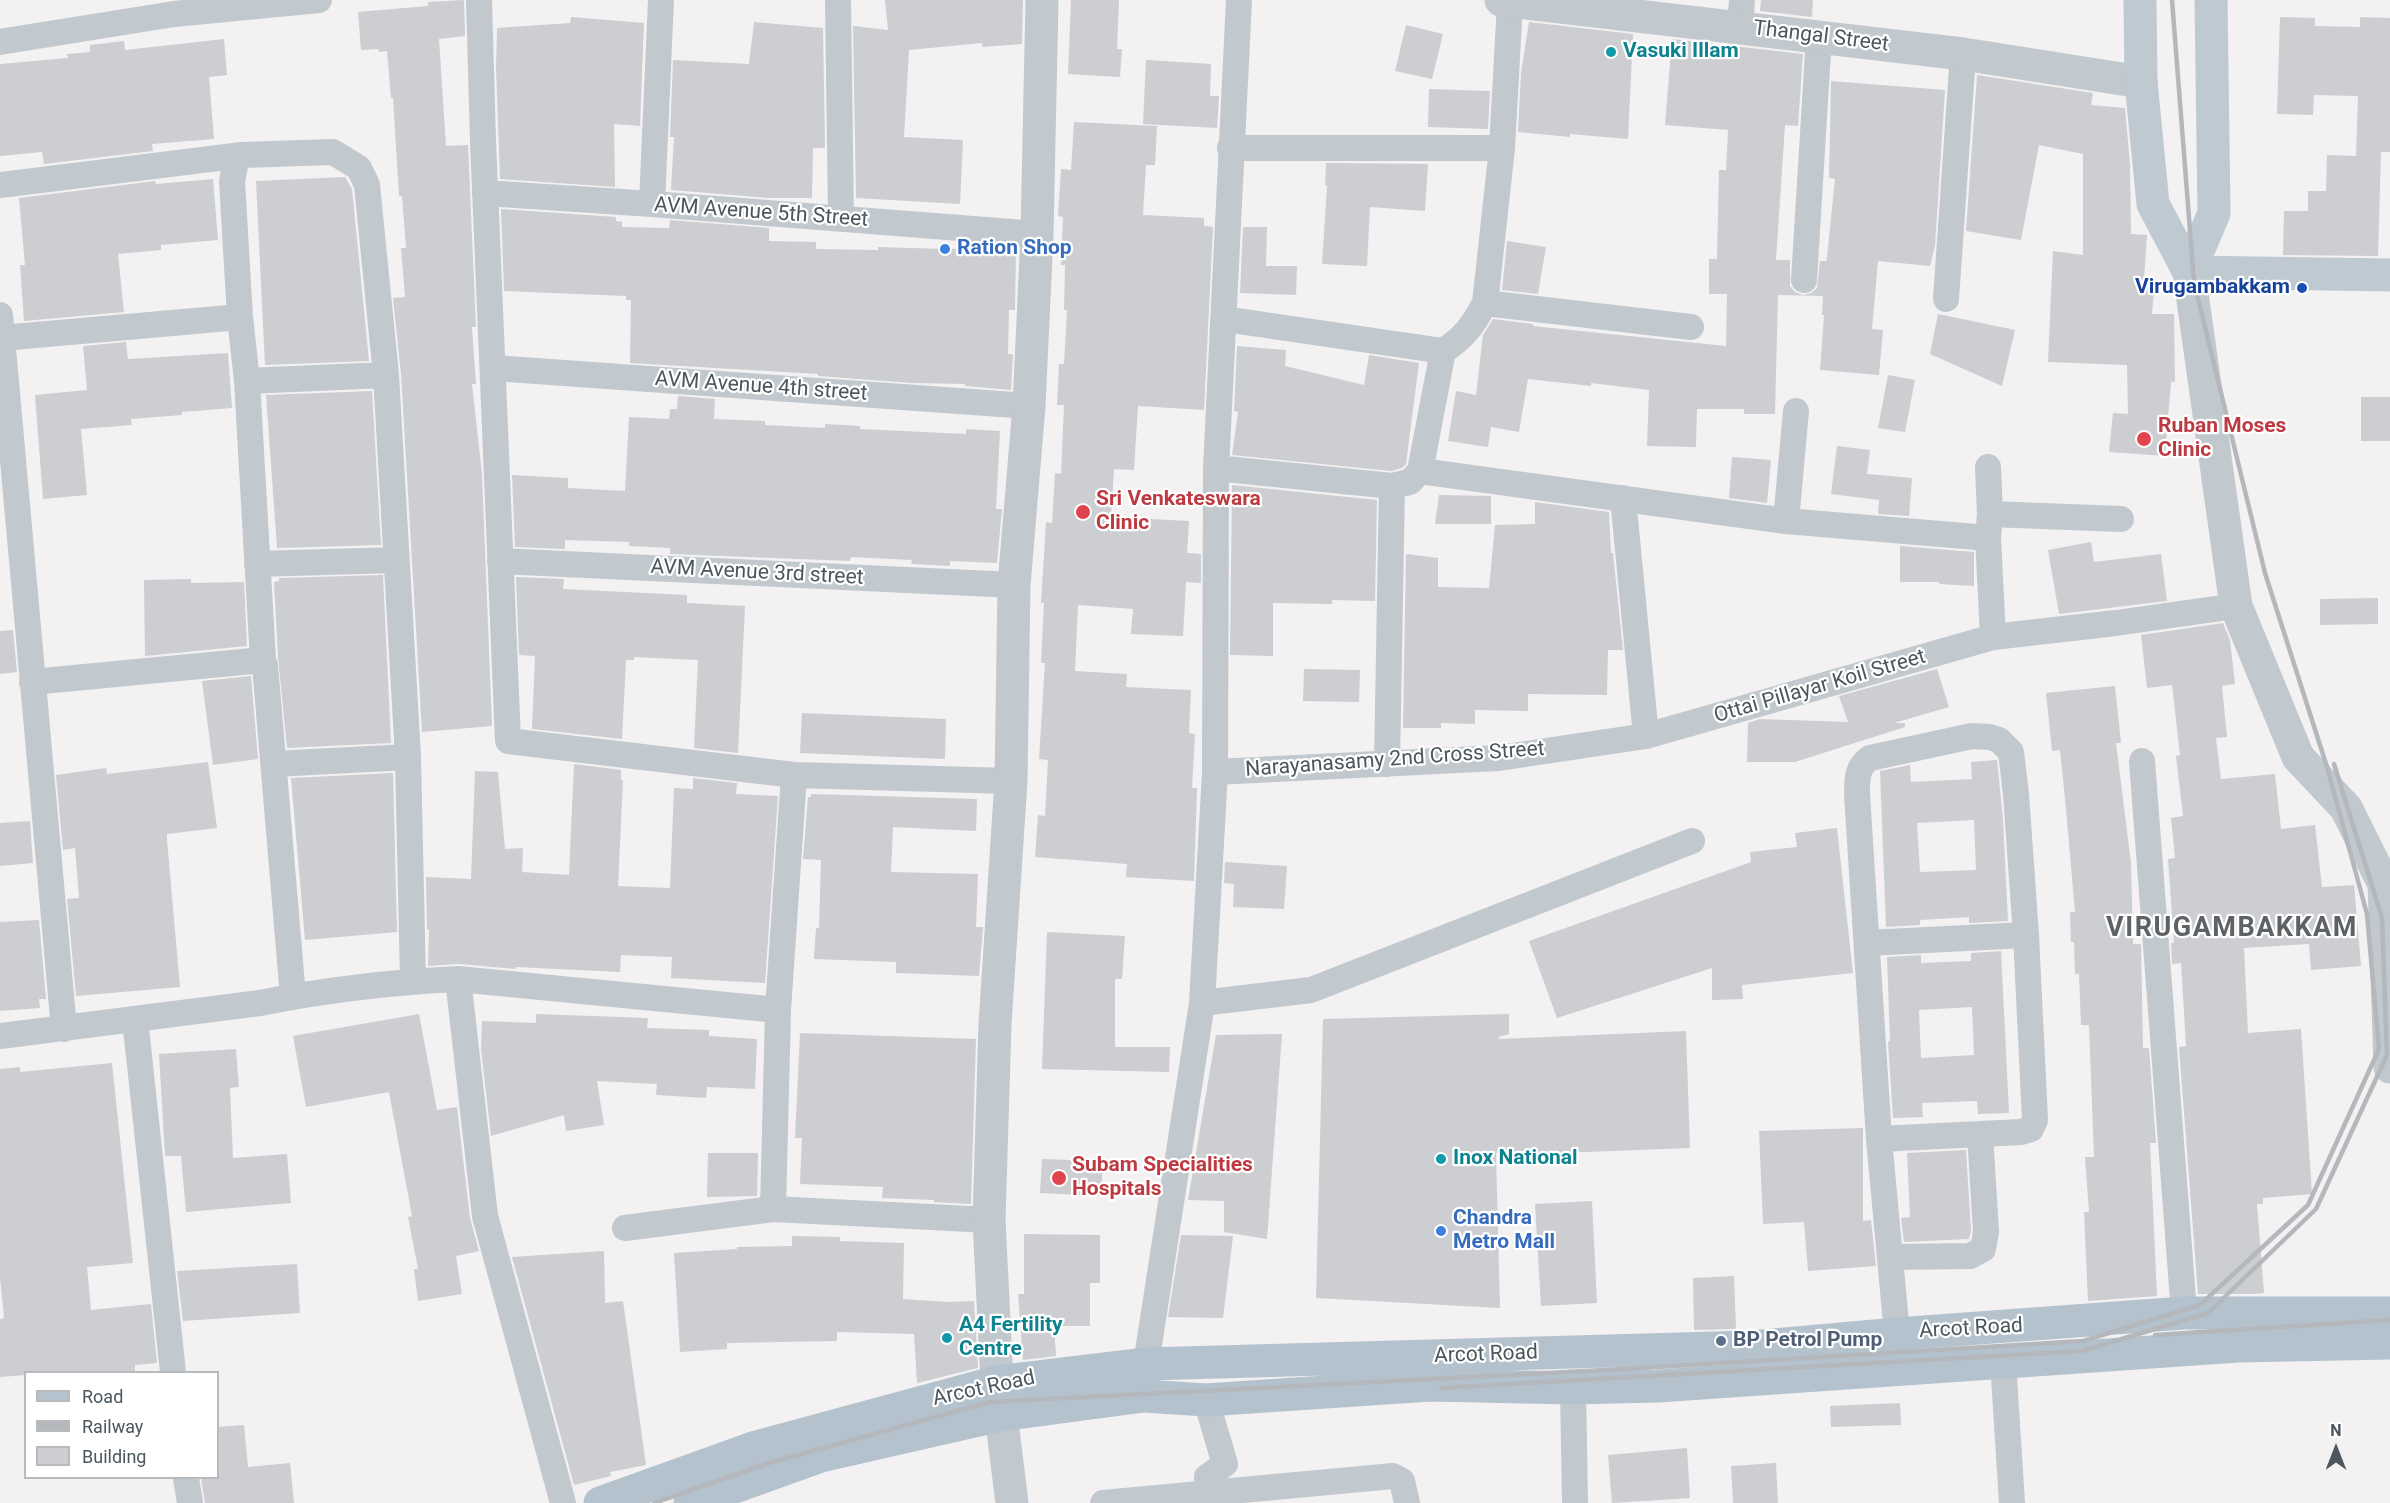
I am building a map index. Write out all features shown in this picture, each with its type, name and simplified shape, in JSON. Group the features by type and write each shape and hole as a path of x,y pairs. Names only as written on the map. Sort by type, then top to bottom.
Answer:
{"main road":[{"path":"2140,0 2141,82 2153,204 2189,272"},
{"path":"2189,272 2214,213 2211,0"},
{"path":"2189,272 2390,275"},
{"name":"Arcot Road","path":"600,1503 753,1448 997,1382 1146,1364 1751,1347 2184,1313 2390,1313"},
{"name":"Arcot Road","path":"690,1503 821,1456 1001,1415 1144,1396 1206,1400 1430,1385 1574,1388 1670,1386 2238,1346 2390,1343"}],"street":[{"path":"0,42 174,7 319,0"},
{"path":"479,0 508,741 794,775 1011,781"},
{"path":"651,204 661,0"},
{"path":"838,0 842,219"},
{"path":"1012,1503 997,1382 989,1220 995,1024 1011,781 1014,585 1029,406 1037,234 1042,0"},
{"path":"1146,1364 1202,1003 1215,772 1216,468 1239,0"},
{"path":"1224,319 1443,351 1460,340 1473,325 1485,303 1502,148 1506,1"},
{"name":"Thangal Street","path":"1506,1 1741,14 1820,36 1963,54 2141,82"},
{"path":"1804,280 1820,36"},
{"path":"1946,299 1963,54"},
{"path":"1230,148 1502,148"},
{"path":"0,185 242,155 333,152 359,168 368,192 386,375 408,757 413,981"},
{"path":"242,155 236,161 232,182 240,317 247,381 263,660 293,997"},
{"name":"AVM Avenue 5th Street","path":"485,193 1037,234"},
{"path":"2189,272 2236,606 2298,757 2346,808 2387,883 2390,1067"},
{"path":"1485,303 1691,327"},
{"path":"64,1029 1,327 240,317"},
{"path":"1216,468 1392,486 1410,482 1420,471 1443,351"},
{"name":"AVM Avenue 4th street","path":"494,368 1029,406"},
{"path":"247,381 386,375"},
{"path":"1786,521 1796,411"},
{"path":"1988,467 1993,637"},
{"path":"1420,471 1786,521 1989,526 2121,519"},
{"path":"1387,764 1392,486"},
{"path":"1623,498 1646,736"},
{"path":"257,564 396,560"},
{"name":"AVM Avenue 3rd street","path":"500,561 1014,585"},
{"name":"Ottai Pillayar Koil Street","path":"1646,736 1993,637 2236,606"},
{"path":"32,682 263,660"},
{"name":"Narayanasamy 2nd Cross Street","path":"1215,772 1499,758 1646,736"},
{"path":"1880,1138 2021,1132 2031,1129 2035,1120 2016,794 2011,752 2000,740 1972,736 1870,758 1862,764 1857,783 1880,1138 1897,1334"},
{"path":"274,764 408,757"},
{"path":"2142,761 2184,1313"},
{"path":"773,1209 778,1010 794,775"},
{"path":"1202,1003 1311,990 1692,841"},
{"path":"1867,943 2026,935"},
{"path":"0,1036 413,981 458,979 778,1010"},
{"path":"458,979 485,1216 563,1503"},
{"path":"135,1019 173,1371"},
{"path":"1890,1257 1970,1256 1983,1249 1986,1232 1980,1134"},
{"path":"625,1228 773,1209 989,1220"},
{"path":"2003,1361 2012,1503"},
{"path":"1574,1388 1575,1503"},
{"path":"1206,1400 1225,1464 1244,1473 1248,1496"},
{"path":"1208,1498 1208,1478 1225,1464"},
{"path":"1103,1503 1248,1496 1393,1476 1402,1481 1407,1503"},
{"path":"186,1479 190,1503"}],"building":[{"path":"464,0 465,36 439,39 446,146 468,145 476,327 472,327 476,384 472,384 482,474 492,726 422,732 401,374 393,298 405,297 401,248 406,248 402,196 399,196 393,98 391,98 387,51 361,50 358,12 428,6 428,2"},
{"path":"885,0 1023,0 1022,44 982,47 982,43 909,50 904,137 963,140 960,204 856,198 853,26 888,30"},
{"path":"1071,0 1119,0 1117,49 1122,49 1120,77 1068,74"},
{"path":"1761,0 1813,0 1812,17 1760,11"},
{"path":"571,17 644,23 640,126 614,124 615,187 500,179 497,28 570,23"},
{"path":"2280,17 2315,18 2315,26 2360,27 2360,17 2390,18 2390,152 2381,152 2378,256 2283,255 2284,211 2308,211 2308,191 2326,191 2327,155 2356,156 2358,96 2314,95 2313,115 2277,114"},
{"path":"754,22 823,28 825,148 813,148 812,198 769,198 671,190 674,137 670,137 673,60 749,64"},
{"path":"1529,22 1633,34 1628,139 1518,132 1521,73"},
{"path":"1406,25 1443,34 1432,79 1395,71"},
{"path":"224,39 227,75 209,77 214,139 152,144 153,151 44,164 42,152 0,156 0,64 68,58 67,54 90,52 90,45 124,41 125,50"},
{"path":"1672,39 1803,54 1798,126 1785,125 1776,260 1790,260 1790,286 1795,292 1803,295 1817,288 1820,261 1826,261 1827,257 1835,179 1829,178 1831,81 1945,90 1935,246 1930,266 1878,261 1872,329 1883,330 1879,375 1820,370 1823,296 1778,295 1775,414 1744,414 1744,409 1697,409 1696,447 1647,446 1649,390 1528,379 1519,432 1491,427 1488,447 1448,441 1456,391 1476,395 1483,335 1493,319 1533,324 1533,326 1726,346 1727,294 1709,294 1709,259 1717,259 1719,170 1726,170 1728,130 1665,125"},
{"path":"1146,60 1211,64 1210,96 1219,96 1217,128 1143,124"},
{"path":"1977,75 2093,93 2091,105 2125,108 2130,164 2131,234 2147,235 2144,279 2155,280 2152,314 2174,314 2175,382 2171,382 2165,456 2109,452 2113,413 2128,414 2127,365 2048,362 2053,251 2083,255 2083,154 2039,145 2021,240 1966,231"},
{"path":"1429,89 1490,91 1488,129 1428,127"},
{"path":"1074,122 1157,126 1155,165 1146,165 1143,215 1204,218 1204,226 1213,227 1204,410 1138,406 1134,470 1114,469 1111,517 1189,521 1187,553 1201,554 1201,583 1186,582 1183,636 1131,634 1133,609 1078,605 1075,671 1127,674 1126,687 1191,690 1189,733 1195,734 1192,788 1197,788 1194,881 1126,877 1127,864 1035,857 1038,815 1045,816 1048,760 1039,759 1045,663 1041,663 1044,603 1041,603 1046,522 1052,523 1055,473 1061,474 1064,405 1057,405 1059,364 1064,364 1067,310 1064,310 1065,265 1061,265 1063,217 1058,216 1061,169 1071,170"},
{"path":"1326,163 1428,164 1425,211 1370,207 1367,266 1322,264 1327,186 1325,185"},
{"path":"345,177 352,189 369,361 265,365 256,181"},
{"path":"213,179 218,240 161,245 161,250 118,254 124,312 24,321 20,265 25,265 19,198 155,181 156,184"},
{"path":"501,209 616,217 616,221 622,222 622,227 669,228 670,220 769,228 769,241 816,242 816,249 1016,248 1015,310 1009,310 1008,354 1013,354 1011,390 965,386 965,384 912,383 818,376 818,374 630,363 631,300 626,300 626,296 504,291"},
{"path":"1243,227 1267,227 1266,266 1297,266 1296,295 1240,293"},
{"path":"1507,241 1546,247 1538,294 1502,290"},
{"path":"1938,314 2015,330 2002,386 1930,354"},
{"path":"126,342 128,359 228,353 232,408 131,419 132,425 81,429 87,495 43,499 35,395 87,390 83,346"},
{"path":"1237,346 1286,350 1285,366 1364,385 1369,355 1419,363 1406,464 1402,468 1391,471 1232,455 1238,412 1234,411"},
{"path":"1888,375 1915,380 1905,432 1878,428"},
{"path":"372,391 381,545 277,548 266,395"},
{"path":"678,396 715,399 714,419 765,421 765,425 825,428 825,424 860,426 860,429 966,434 966,429 1000,431 996,509 1002,509 997,563 950,561 950,566 911,564 912,560 851,557 850,561 670,554 670,548 629,546 629,542 565,540 565,549 515,547 512,475 568,478 568,488 625,491 629,417 669,419 670,409 677,409"},
{"path":"2361,397 2390,397 2390,441 2361,441"},
{"path":"1837,446 1870,450 1867,474 1912,478 1909,516 1878,514 1879,500 1831,494"},
{"path":"1732,457 1771,460 1767,503 1729,498"},
{"path":"1232,485 1377,500 1375,601 1332,600 1332,604 1273,603 1273,656 1230,655"},
{"path":"1439,495 1491,496 1491,524 1435,524"},
{"path":"1535,502 1609,512 1611,553 1613,553 1623,650 1608,650 1607,695 1528,694 1528,711 1475,710 1475,724 1441,723 1441,728 1403,728 1406,554 1438,558 1438,587 1489,588 1495,525 1535,524"},
{"path":"2091,542 2094,562 2161,554 2167,601 2059,614 2048,550"},
{"path":"1900,546 1974,552 1974,586 1939,584 1940,582 1900,582"},
{"path":"383,575 391,743 287,748 278,657 274,582 279,581 279,578"},
{"path":"516,577 564,579 563,589 687,595 687,603 745,606 738,753 694,748 698,660 634,657 634,660 626,660 622,739 532,729 535,656 519,655"},
{"path":"191,579 191,583 244,582 247,646 145,656 144,580"},
{"path":"2378,598 2378,624 2320,625 2320,599"},
{"path":"2223,623 2230,640 2235,684 2222,686 2227,737 2216,738 2221,779 2275,774 2281,829 2315,825 2322,887 2354,885 2361,966 2311,970 2309,944 2244,948 2248,1033 2301,1029 2312,1194 2263,1198 2263,1204 2257,1204 2264,1293 2254,1294 2198,1294 2179,1047 2186,1046 2181,963 2172,964 2171,943 2174,943 2168,859 2175,858 2171,818 2183,816 2176,756 2180,755 2172,685 2147,688 2141,635"},
{"path":"13,630 17,672 0,674 0,631"},
{"path":"1304,669 1360,670 1359,702 1303,701"},
{"path":"1937,669 1949,707 1894,723 1905,723 1905,727 1795,762 1747,762 1748,723 1760,719 1848,722 1839,696"},
{"path":"251,676 258,759 213,765 202,681"},
{"path":"2115,686 2121,743 2116,743 2131,863 2133,944 2141,944 2143,1048 2149,1048 2156,1143 2150,1143 2157,1296 2088,1301 2084,1212 2089,1212 2085,1157 2094,1157 2089,1025 2081,1025 2079,974 2075,974 2074,942 2071,942 2070,912 2075,912 2060,750 2052,751 2046,693"},
{"path":"802,713 946,719 945,759 800,753"},
{"path":"1997,760 2003,820 2008,921 1969,923 1969,917 1920,920 1920,925 1886,927 1880,771 1910,765 1911,782 1972,779 1971,762","holes":["1974,820 1976,870 1920,872 1917,823"]},
{"path":"208,762 217,828 167,834 180,987 76,996 67,899 79,898 75,848 63,850 56,775 106,768 107,774"},
{"path":"574,764 621,770 621,780 623,780 618,886 670,888 674,788 693,789 693,778 737,783 736,794 778,796 765,983 671,978 672,957 621,955 620,972 516,967 516,969 459,964 428,966 429,929 427,930 426,877 471,879 475,771 498,772 505,849 523,848 522,872 569,875"},
{"path":"393,773 397,932 305,940 291,778"},
{"path":"811,794 977,799 976,831 893,827 891,872 978,874 976,927 983,927 979,976 896,973 896,962 814,959 816,928 819,928 821,860 803,859 808,797 811,797"},
{"path":"30,821 33,863 0,866 0,823"},
{"path":"1837,828 1853,973 1742,985 1743,999 1712,1000 1712,968 1557,1018 1529,941 1751,862 1750,852 1797,847 1795,833"},
{"path":"1225,862 1287,866 1284,909 1233,907 1234,884 1224,883"},
{"path":"39,920 46,999 39,999 40,1008 0,1011 0,922"},
{"path":"1047,932 1125,936 1122,979 1115,979 1115,1047 1170,1047 1169,1072 1042,1069"},
{"path":"2001,951 2009,1113 1978,1114 1977,1101 1922,1103 1923,1117 1893,1118 1888,1042 1890,1041 1887,957 1921,955 1921,963 1971,961 1971,953","holes":["1972,1007 1974,1055 1921,1058 1919,1010"]},
{"path":"419,1014 437,1110 457,1107 470,1218 479,1251 456,1256 462,1294 418,1301 414,1269 418,1269 408,1217 412,1216 389,1092 306,1107 293,1036"},
{"path":"536,1014 648,1018 647,1028 709,1030 709,1036 757,1039 755,1089 707,1087 706,1098 656,1095 657,1084 597,1081 604,1125 566,1131 564,1115 491,1136 481,1049 482,1021 536,1023"},
{"path":"1509,1014 1509,1034 1499,1039 1686,1031 1690,1148 1532,1154 1532,1151 1496,1153 1500,1308 1316,1298 1323,1019"},
{"path":"800,1033 976,1039 971,1204 882,1198 883,1187 800,1184 802,1138 795,1138"},
{"path":"1282,1034 1267,1239 1224,1232 1224,1201 1188,1200 1216,1035"},
{"path":"236,1049 239,1087 230,1088 233,1158 287,1154 291,1203 186,1212 181,1156 165,1156 159,1054"},
{"path":"112,1063 133,1263 87,1267 91,1310 151,1304 157,1363 135,1365 135,1371 24,1371 24,1375 0,1377 0,1319 4,1318 0,1277 0,1069 20,1067 20,1072"},
{"path":"1863,1128 1863,1221 1871,1220 1876,1266 1808,1271 1804,1222 1763,1224 1759,1131"},
{"path":"1966,1150 1971,1231 1969,1239 1904,1242 1901,1218 1910,1217 1907,1153"},
{"path":"708,1153 758,1153 757,1196 707,1197"},
{"path":"1042,1159 1103,1161 1101,1196 1040,1193"},
{"path":"1592,1201 1597,1303 1541,1306 1535,1204"},
{"path":"1024,1234 1100,1235 1100,1283 1090,1283 1090,1326 1054,1326 1056,1356 1023,1360 1018,1294 1024,1294"},
{"path":"1181,1235 1233,1236 1223,1318 1168,1317"},
{"path":"792,1236 840,1237 840,1241 904,1243 903,1299 974,1301 978,1368 917,1383 914,1334 837,1332 837,1341 727,1343 727,1349 680,1352 674,1253 737,1249 737,1247 792,1246"},
{"path":"604,1251 605,1303 623,1301 646,1465 610,1472 611,1476 574,1485 512,1257"},
{"path":"297,1264 300,1313 183,1321 177,1271"},
{"path":"1734,1276 1736,1329 1694,1330 1693,1278"},
{"path":"1900,1403 1901,1425 1831,1427 1830,1406"},
{"path":"244,1425 248,1467 290,1463 294,1503 205,1503 201,1479 219,1479 219,1427"},
{"path":"1687,1448 1690,1498 1612,1503 1608,1455"},
{"path":"1776,1463 1778,1503 1733,1503 1731,1466"}],"railway":[{"path":"654,1503 769,1463 990,1402 1624,1369 2083,1341 2200,1305 2308,1205 2379,1049 2367,914 2327,767 2265,573 2194,282 2172,0"},
{"path":"1441,1388 2082,1351 2208,1313 2316,1209 2387,1055 2382,918 2334,764"},
{"path":"2155,1335 2390,1320"}],"place":[{"name":"Vasuki Illam","path":"1611,52"},
{"name":"Ration Shop","path":"945,249"},
{"name":"Virugambakkam","path":"2302,288"},
{"name":"Ruban Moses Clinic","path":"2144,439"},
{"name":"Sri Venkateswara Clinic","path":"1083,512"},
{"name":"Inox National","path":"1441,1159"},
{"name":"Subam Specialities Hospitals","path":"1059,1178"},
{"name":"Chandra Metro Mall","path":"1441,1231"},
{"name":"A4 Fertility Centre","path":"947,1338"},
{"name":"BP Petrol Pump","path":"1721,1341"}],"district":[{"name":"VIRUGAMBAKKAM","path":"2232,929"}]}
